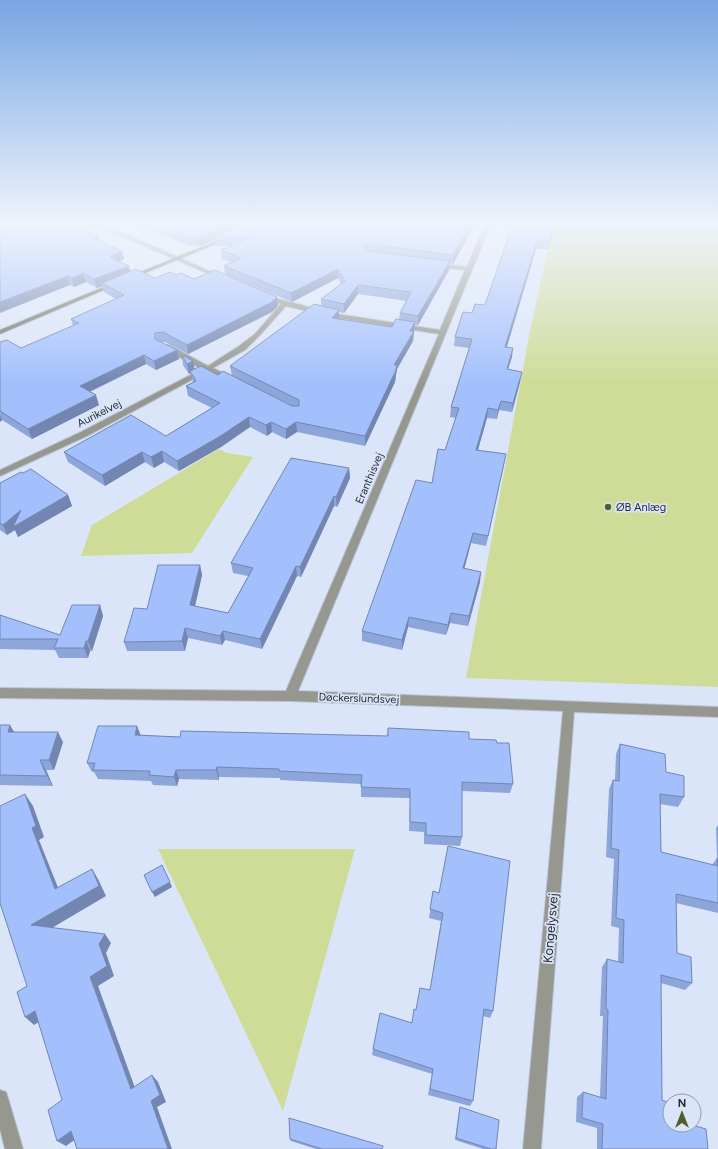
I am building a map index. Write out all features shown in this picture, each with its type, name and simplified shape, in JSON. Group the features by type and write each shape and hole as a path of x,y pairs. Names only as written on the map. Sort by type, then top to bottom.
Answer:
{"street":[{"name":"Eranthisvej","path":"290,696 465,278"},
{"path":"0,332 120,282"},
{"path":"262,295 284,304 355,320 442,332"},
{"name":"Aurikelvej","path":"0,473 84,434 207,369 242,348 257,335 284,304"},
{"path":"161,345 234,382"},
{"name":"Døckerslundsvej","path":"0,693 290,696 718,712"},
{"name":"Kongelysvej","path":"532,1149 569,706"},
{"path":"0,1098 14,1149"}],"green space":[{"name":"ØB Anlæg","path":"542,278 718,278 718,687 466,678 529,336"},
{"path":"219,449 227,453 253,457 192,553 81,556 92,525"},
{"path":"158,849 355,849 283,1111"}],"building":[{"path":"0,278 64,278 0,302"},
{"path":"115,278 191,278 194,279 197,278 232,278 277,297 272,302 187,345 163,332 155,333 155,339 177,350 154,361 144,355 80,386 96,395 28,429 0,411 0,342 7,340 21,348 79,323 71,319 124,295 102,283"},
{"path":"253,278 321,278 291,293"},
{"path":"343,278 440,278 418,316 400,313 411,292 358,285 344,304 321,299 345,281"},
{"path":"494,278 526,278 505,347 513,348 507,369 522,372 513,403 501,401 498,410 488,408 476,450 506,454 488,536 473,533 463,568 481,572 469,616 451,613 448,625 409,617 402,640 362,631 416,480 432,483 438,449 445,450 459,408 451,407 472,339 455,337 463,312 472,313 475,304 484,305"},
{"path":"314,304 339,310 332,318 392,327 396,319 415,322 410,331 414,331 394,365 397,365 395,372 365,436 296,422 286,429 271,422 266,425 249,417 219,437 177,461 162,451 151,457 142,452 102,475 64,452 131,415 166,436 220,403 186,386 196,381 190,371 201,366 218,375 223,371 292,406 299,406 299,400 230,366"},
{"path":"182,355 193,361 187,364"},
{"path":"291,458 349,468 336,497 334,496 300,567 296,566 260,639 223,631 220,636 185,628 182,641 124,642 134,608 147,609 158,565 200,565 190,605 228,613 253,568 231,563"},
{"path":"31,469 68,495 13,527 21,510 3,525 0,523 0,483 21,472 23,473"},
{"path":"72,605 100,605 88,641 86,641 84,648 54,648 58,639 0,639 0,615 60,635"},
{"path":"0,725 10,725 8,732 58,732 49,760 40,760 47,776 0,775"},
{"path":"98,726 137,726 135,735 180,737 181,731 388,736 388,728 469,732 469,739 496,740 497,743 509,743 513,784 462,782 462,837 426,835 426,823 410,822 410,789 361,787 362,775 279,771 279,769 217,767 216,770 176,770 174,777 149,775 150,771 93,770 95,763 87,763"},
{"path":"620,744 665,754 666,772 684,776 684,797 660,794 661,852 718,866 718,903 676,894 677,953 691,957 692,983 661,975 662,1133 702,1133 702,1128 706,1129 708,1149 602,1149 603,1124 582,1118 583,1092 606,1099 608,1010 606,1009 607,959 623,963 624,920 616,918 619,850 611,848 613,780 619,781"},
{"path":"25,794 36,826 32,828 55,889 92,869 99,886 31,925 105,934 99,944 107,966 90,977 131,1089 152,1075 160,1095 151,1101 168,1149 77,1149 71,1131 57,1141 48,1110 62,1100 35,1011 25,1017 17,992 27,986 0,903 0,806"},
{"path":"448,846 510,861 493,1011 484,1009 473,1101 430,1089 433,1069 373,1049 380,1013 412,1023 420,988 430,990 443,913 430,909 433,891 439,893"},
{"path":"162,865 170,882 152,892 144,875"},
{"path":"460,1107 499,1120 496,1149 491,1149 456,1138"},
{"path":"289,1118 383,1146 382,1149 322,1149 290,1139"}],"place":[{"name":"ØB Anlæg","path":"608,507"}]}
